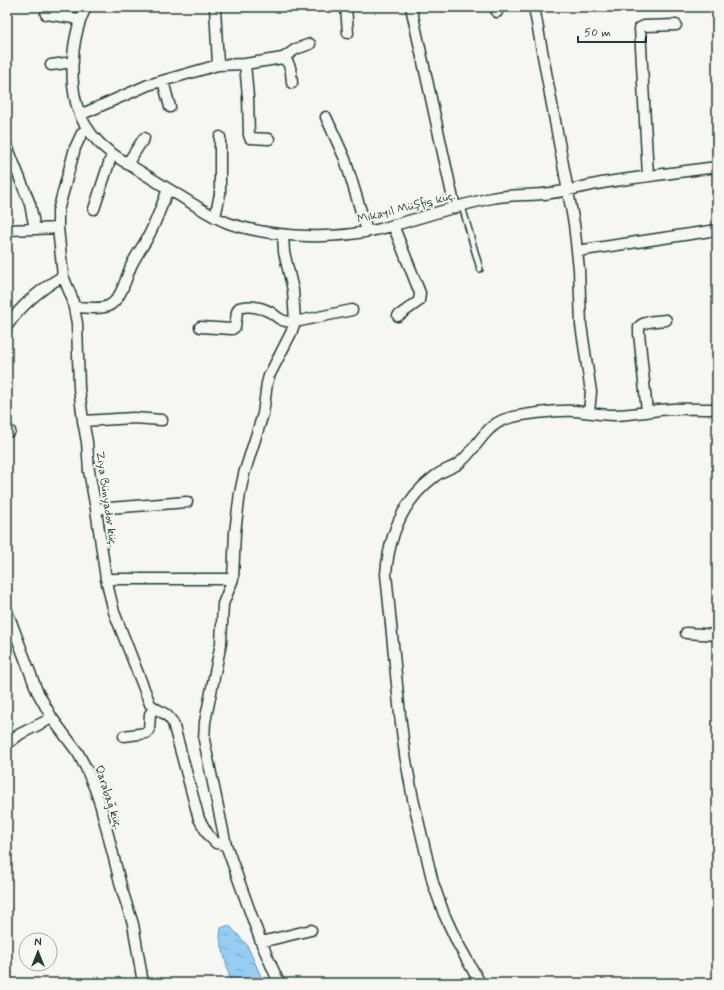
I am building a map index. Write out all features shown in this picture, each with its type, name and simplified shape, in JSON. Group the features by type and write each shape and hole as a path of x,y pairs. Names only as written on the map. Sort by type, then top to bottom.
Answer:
{"street":[{"name":"Mikayıl Müşfiq küç.","path":"86,7 80,19 74,40 73,62 75,92 80,115 87,128 112,154 127,164 215,217 236,225 294,236 347,234 393,225 506,196 538,195 648,176 717,167"},
{"path":"215,7 218,66"},
{"path":"346,7 348,33"},
{"path":"411,7 459,207"},
{"path":"534,7 574,224 581,325 591,392 589,412"},
{"path":"46,14 80,19"},
{"path":"648,176 640,28 644,26 676,25"},
{"path":"80,115 138,88 218,66 245,64 283,58 296,49 310,44"},
{"path":"283,58 288,61 291,69 292,83"},
{"path":"51,65 73,62"},
{"path":"245,64 249,135 250,138 254,139 269,139"},
{"path":"163,81 170,107"},
{"path":"326,117 345,159 367,231"},
{"name":"Ziya Bünyadov küç.","path":"87,128 82,133 75,148 60,199 58,228 63,276 74,307 77,323 79,388 87,442 89,471 106,579 114,612 150,704 154,708 168,715 173,723 199,820 209,836 216,843 226,845"},
{"path":"127,164 144,138"},
{"path":"215,217 220,194 220,138"},
{"path":"7,146 30,204 35,229"},
{"path":"94,209 112,154"},
{"path":"74,307 109,306 115,301 123,288 131,264 157,220 168,189"},
{"path":"393,225 420,293 419,301 398,316"},
{"path":"7,230 58,228"},
{"path":"577,251 717,230"},
{"path":"279,983 261,942 226,845 204,740 205,722 221,643 223,604 233,579 235,532 244,474 263,414 267,383 295,322 293,290 284,252 283,235"},
{"path":"7,326 32,297 63,276"},
{"path":"200,327 232,329 235,327 239,308 243,307 259,308 271,312 279,319 286,322 295,322 352,310"},
{"path":"647,412 638,334 639,327 641,324 666,320"},
{"path":"480,983 457,942 444,914 434,883 413,799 400,715 386,574 391,540 396,526 414,496 423,486 435,476 457,465 465,459 495,425 513,417 562,411 614,415 682,409 717,409"},
{"path":"83,421 134,418 162,420"},
{"path":"96,509 187,502"},
{"path":"106,579 233,579"},
{"name":"Qarabağ küç.","path":"7,611 37,691 52,718 78,753 95,789 135,934 143,983"},
{"path":"686,633 717,635"},
{"path":"124,736 146,733 149,730 150,714 154,708"},
{"path":"7,744 20,734 52,718"},
{"path":"261,942 311,930"}],"lane":[{"path":"459,207 480,270"}],"water":[{"path":"229,925 247,945 264,983 231,983 220,938 221,928"}]}
